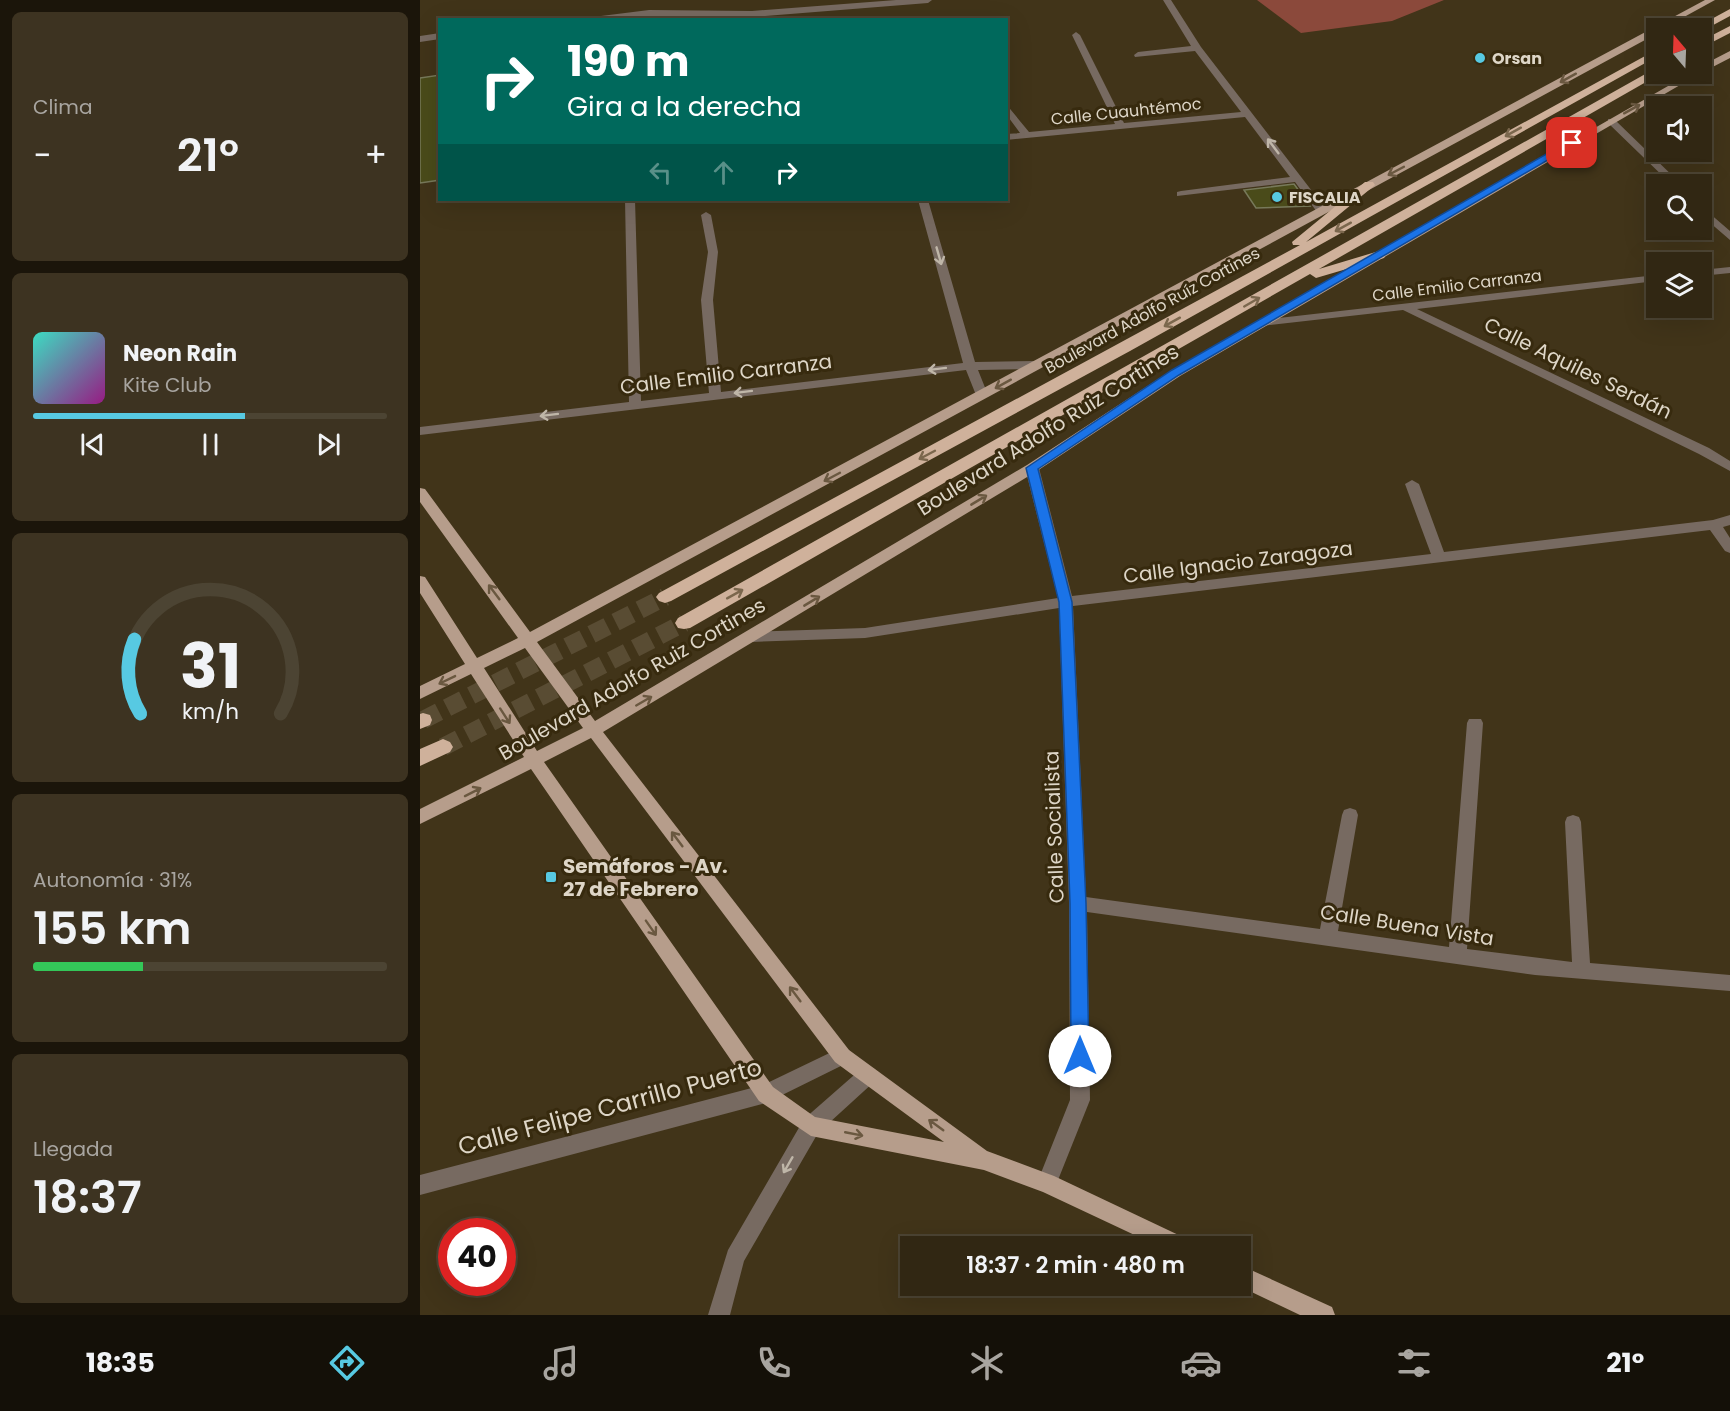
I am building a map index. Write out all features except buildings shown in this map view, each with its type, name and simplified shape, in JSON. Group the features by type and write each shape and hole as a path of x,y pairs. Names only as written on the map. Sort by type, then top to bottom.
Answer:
{"highway":[{"path":"1712,22 1730,12"},
{"path":"1712,39 1730,29"},
{"name":"Boulevard Adolfo Ruíz Cortines","path":"665,597 1254,276 1646,59"},
{"path":"684,623 1646,77"},
{"path":"1254,276 1369,185"},
{"path":"1286,283 1379,255"},
{"path":"420,758 442,747"}],"main road":[{"path":"1677,18 1711,0"},
{"path":"420,693 589,609 1646,35"},
{"path":"1712,64 1730,54"},
{"name":"Boulevard Adolfo Ruiz Cortines","path":"420,817 593,730 1032,468 1176,373 1677,84"},
{"path":"420,492 593,730 842,1056 984,1160"},
{"path":"420,581 534,760 766,1094 811,1126 984,1160 1047,1184 1159,1236"},
{"path":"1251,1280 1324,1315"}],"street":[{"path":"588,18 646,10 752,14 859,9 928,0"},
{"path":"1167,0 1197,48 1321,210"},
{"path":"1076,35 1121,126"},
{"path":"420,39 438,36"},
{"path":"1138,55 1197,48"},
{"path":"1008,110 1027,135"},
{"name":"Calle Cuauhtémoc","path":"1008,137 1249,114"},
{"path":"1611,121 1666,174"},
{"path":"1181,194 1297,178"},
{"path":"630,201 635,404"},
{"path":"922,201 970,366 982,395"},
{"path":"706,216 713,252 707,300 715,395"},
{"path":"1712,220 1730,237"},
{"path":"1712,272 1730,270"},
{"name":"Calle Emilio Carranza","path":"1261,323 1646,279"},
{"name":"Calle Aquiles Serdán","path":"1407,308 1704,451 1730,467"},
{"name":"Calle Emilio Carranza","path":"420,431 970,366 1037,365"},
{"name":"Calle Socialista","path":"1032,468 1066,602 1078,903 1080,1100 1047,1184"},
{"path":"1412,484 1439,557"},
{"name":"Calle Ignacio Zaragoza","path":"751,637 865,633 1066,602 1714,525 1730,520"},
{"path":"1714,525 1730,548"},
{"path":"1457,957 1475,723"},
{"path":"1328,936 1350,815"},
{"path":"1573,822 1581,970"},
{"name":"Calle Buena Vista","path":"1078,903 1328,936 1457,957 1730,982"},
{"name":"Calle Felipe Carrillo Puerto","path":"420,1185 766,1094 842,1056"},
{"path":"719,1315 735,1257 811,1126 868,1075"}],"shaded area":[{"path":"1257,0 1444,0 1392,21 1301,33"}],"tunnel":[{"path":"423,720 665,597"},
{"path":"443,747 684,623"}],"place":[{"name":"Orsan","path":"1480,58"},
{"name":"FISCALIA","path":"1277,197"},
{"name":"Semáforos - Av. 27 de Febrero","path":"551,877"}],"route":[{"path":"1080,1056 1078,903 1066,602 1032,468 1176,373 1572,143"}]}
